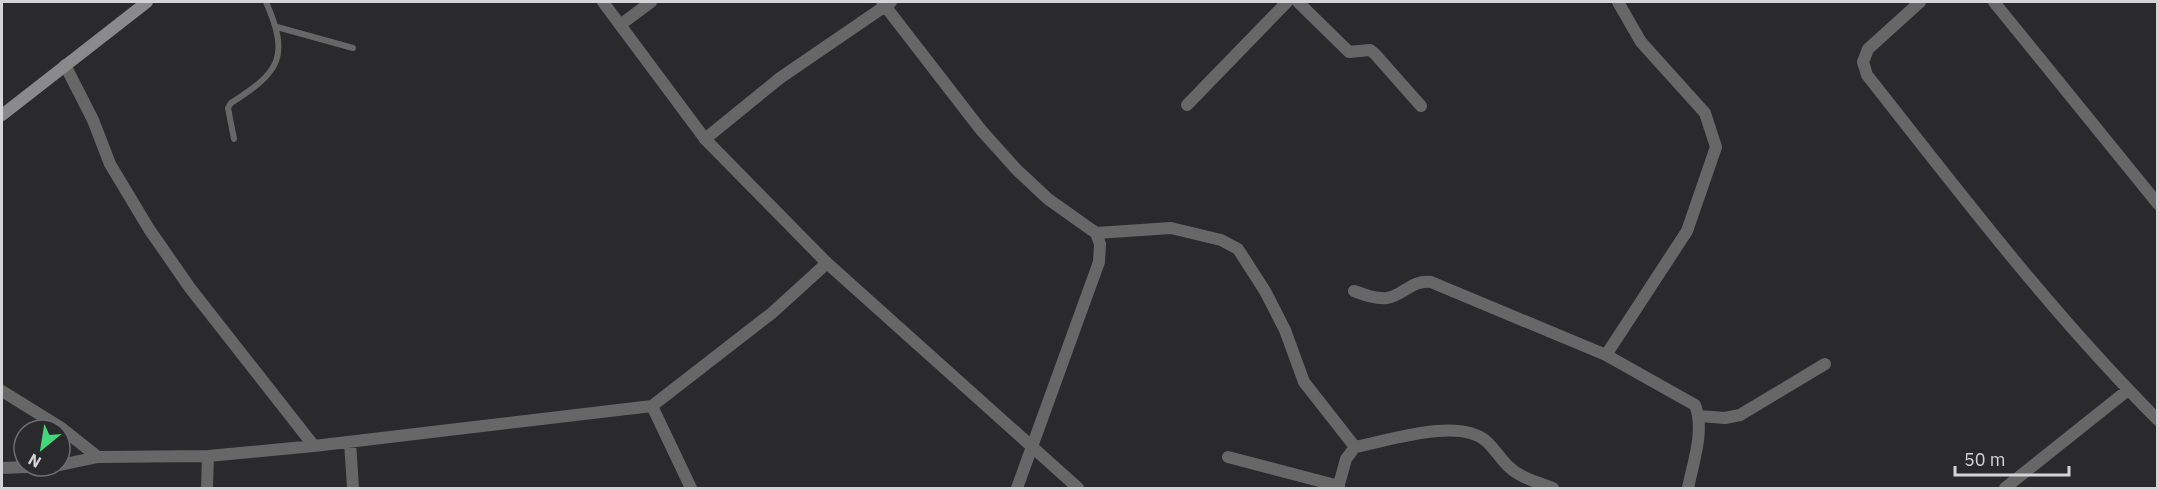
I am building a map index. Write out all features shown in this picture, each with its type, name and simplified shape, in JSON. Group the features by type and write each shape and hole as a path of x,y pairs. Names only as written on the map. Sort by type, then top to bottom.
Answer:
{"main road":[{"path":"2,115 147,2"}],"street":[{"path":"603,2 705,139 827,263 1078,489"},
{"path":"620,26 651,2"},
{"path":"1187,105 1287,2"},
{"path":"1298,2 1349,52 1370,51 1375,54 1421,106"},
{"path":"1606,355 1687,231 1716,147 1705,113 1641,42 1618,2"},
{"path":"1920,2 1868,49 1863,62 1867,75 1993,237 2157,420"},
{"path":"1994,2 2157,204"},
{"path":"705,139 780,78 886,3 981,130 1017,170 1048,200 1096,233 1100,244 1099,262 1017,489"},
{"path":"65,65 93,120 110,164 149,229 190,288 314,446"},
{"path":"1096,233 1171,228 1221,240 1238,249 1265,291 1285,330 1304,382 1355,447"},
{"path":"72,463 98,458 208,456 314,446 652,406 772,312 827,263"},
{"path":"1354,291 1373,297 1388,298 1418,281 1431,282 1606,355 1695,405 1699,416 1688,489"},
{"path":"1699,416 1725,418 1740,415 1825,364"},
{"path":"2005,489 2128,390"},
{"path":"2,391 60,427 98,458"},
{"path":"652,406 691,489"},
{"path":"1228,457 1339,487 1346,459 1355,447 1454,429 1471,433 1485,440 1521,476 1553,489"},
{"path":"350,442 352,489"},
{"path":"207,489 208,456"}],"lane":[{"path":"234,139 228,108 231,103 261,84 273,71 278,48 277,27 266,2"},
{"path":"277,27 353,48"}]}
